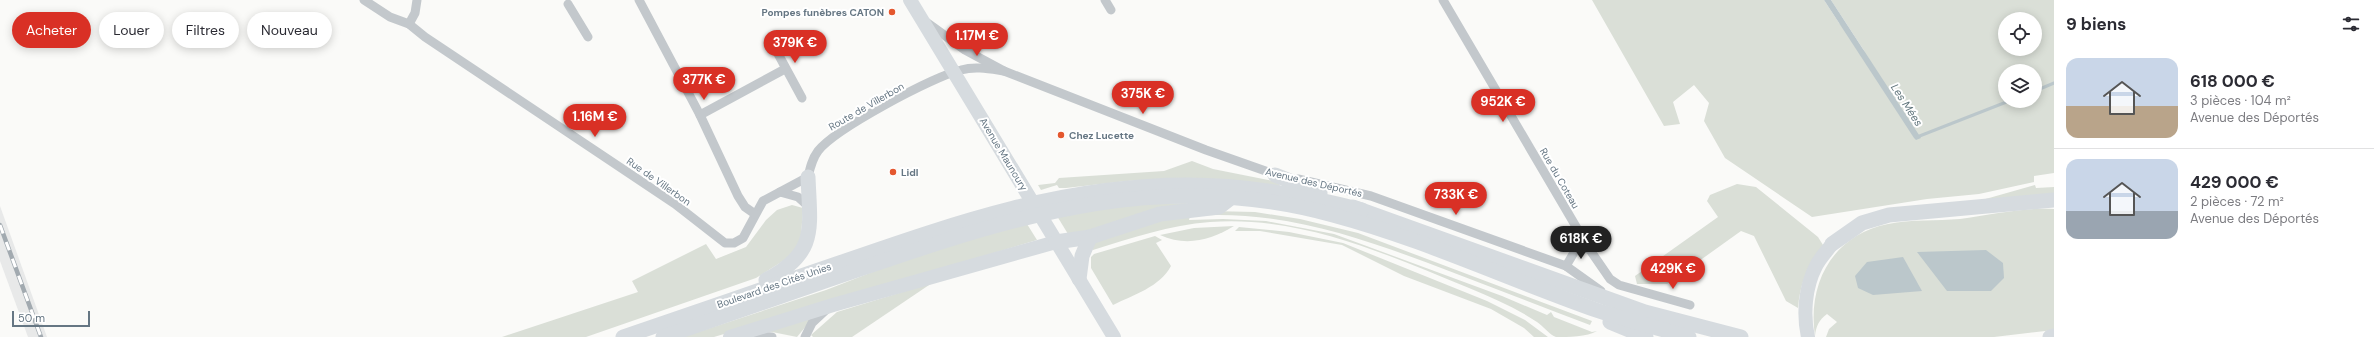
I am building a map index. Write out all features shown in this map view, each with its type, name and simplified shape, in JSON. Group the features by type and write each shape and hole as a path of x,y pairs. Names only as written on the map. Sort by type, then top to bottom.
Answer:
{"highway":[{"path":"1275,175 1362,210"},
{"path":"714,306 785,270 800,257 808,242 810,207 808,177"},
{"name":"Boulevard des Cités Unies","path":"623,337 924,234 1031,202 1105,190 1188,185 1271,190 1297,194 1362,210"},
{"name":"Boulevard des Cités Unies","path":"663,337 916,250 1017,219 1082,204 1162,196 1232,197"},
{"path":"1055,240 1090,237 1160,214 1219,207 1232,197"},
{"name":"Avenue des Déportés","path":"1232,197 1277,203 1332,214 1406,238 1611,310"},
{"path":"1832,244 1862,223 1889,215 2054,200"},
{"name":"Avenue des Déportés","path":"1362,210 1611,310 1631,325 1688,337"},
{"path":"1079,279 1082,256 1090,237"},
{"path":"1611,310 1646,337"},
{"name":"Avenue des Déportés","path":"1631,325 1741,337"},
{"path":"2050,337 2054,336"}],"main road":[{"name":"Avenue Maunoury","path":"910,0 1114,337"},
{"path":"730,337 833,305 1055,240"},
{"path":"1808,337 1805,309 1808,291 1815,267 1832,244"}],"street":[{"name":"Rue de Villerbon","path":"364,0 390,17 409,24 425,37 674,204 725,243 734,243 743,238 763,201 808,177"},
{"path":"409,24 417,0"},
{"path":"639,0 700,115 738,196 745,207 755,214"},
{"path":"1105,0 1111,10"},
{"name":"Rue du Coteau","path":"1442,0 1578,230 1580,238 1578,244"},
{"path":"570,1 588,37"},
{"name":"Avenue des Déportés","path":"921,19 965,50 1004,71 1068,98 1275,175 1322,183 1371,196 1566,266 1611,310"},
{"path":"770,39 802,98"},
{"name":"Avenue des Déportés","path":"954,72 974,68 1004,71"},
{"path":"700,115 785,69"},
{"name":"Route de Villerbon","path":"808,177 818,152 834,136 863,118 954,72"},
{"path":"780,192 798,197 810,207"},
{"path":"1566,266 1578,244 1590,250 1610,279 1619,285 1690,305"},
{"path":"805,337 812,323 833,305"},
{"path":"730,337 755,335 772,337"}],"shaded area":[{"path":"1592,0 1824,0 1839,23 1865,52 1831,0 2054,0 2054,173 2034,176 2034,182 1979,194 1927,199 1812,217 1725,158 1704,121 1709,103 1694,85 1673,102 1680,124 1664,126"},
{"path":"1824,0 1831,0 1921,138 1916,140 1914,138"},
{"path":"1192,161 1213,169 1278,182 1280,186 1191,178 1127,181 1066,188 1059,188 1057,185 1041,190 1038,185 1055,183 1059,178 1164,171"},
{"path":"1737,184 1756,187 1818,237 1823,245 1809,267 1803,282 1798,308 1786,301 1754,236 1741,231 1667,284 1637,284 1635,276 1718,217 1707,201 1710,195"},
{"path":"2035,185 2036,188 2054,187 2054,194 1982,200"},
{"path":"1189,203 1074,234 1068,234 1057,216 1138,204"},
{"path":"792,205 803,208 801,237 794,254 756,278 586,337 502,337 638,292 632,281 706,244 716,259 746,247 766,220 777,210"},
{"path":"0,206 47,337 28,337 0,261"},
{"path":"2054,209 2054,330 1994,337 1826,337 1829,329 1837,322 1827,314 1818,324 1815,336 1815,298 1820,280 1828,264 1839,250 1852,239 1869,230 1888,224 1906,221 1960,219 2019,210"},
{"path":"1211,211 1255,212 1300,219 1358,233 1592,321 1590,325 1417,259 1354,237 1322,228 1258,217 1225,215 1190,216 1189,220 1223,219 1266,221 1334,234 1502,296 1547,315 1551,312 1554,317 1592,332 1597,331 1583,336 1556,337 1521,312 1478,292 1407,263 1343,240 1311,231 1277,225 1244,221 1210,222 1165,229 1093,250 1091,244 1161,219"},
{"path":"1027,224 1037,240 714,337 683,337 826,290 893,264 978,237"},
{"path":"1234,226 1216,235 1198,240 1179,241 1160,235 1194,228"},
{"path":"1239,227 1289,232 1343,243 1487,301 1525,320 1548,337 1534,337 1524,328 1491,309 1404,276 1342,245 1260,231 1235,231"},
{"path":"1155,236 1162,240 1156,243 1171,266 1160,280 1153,285 1113,305 1091,268 1091,257 1094,254"},
{"path":"1986,250 2003,263 2004,278 1991,291 1947,291 1917,252"},
{"path":"1903,257 1922,291 1873,295 1858,288 1855,276 1867,262"},
{"path":"932,283 852,337 813,337 811,335 837,312"},
{"path":"816,314 797,337 767,331"}],"waterway":[{"name":"Les Mées","path":"2042,88 2054,83"},
{"name":"Les Mées","path":"1917,137 1998,105"}],"railway":[{"path":"0,225 41,337"}],"place":[{"name":"Pompes funèbres CATON","path":"892,12"},
{"name":"Chez Lucette","path":"1061,135"},
{"name":"Lidl","path":"893,172"}]}
